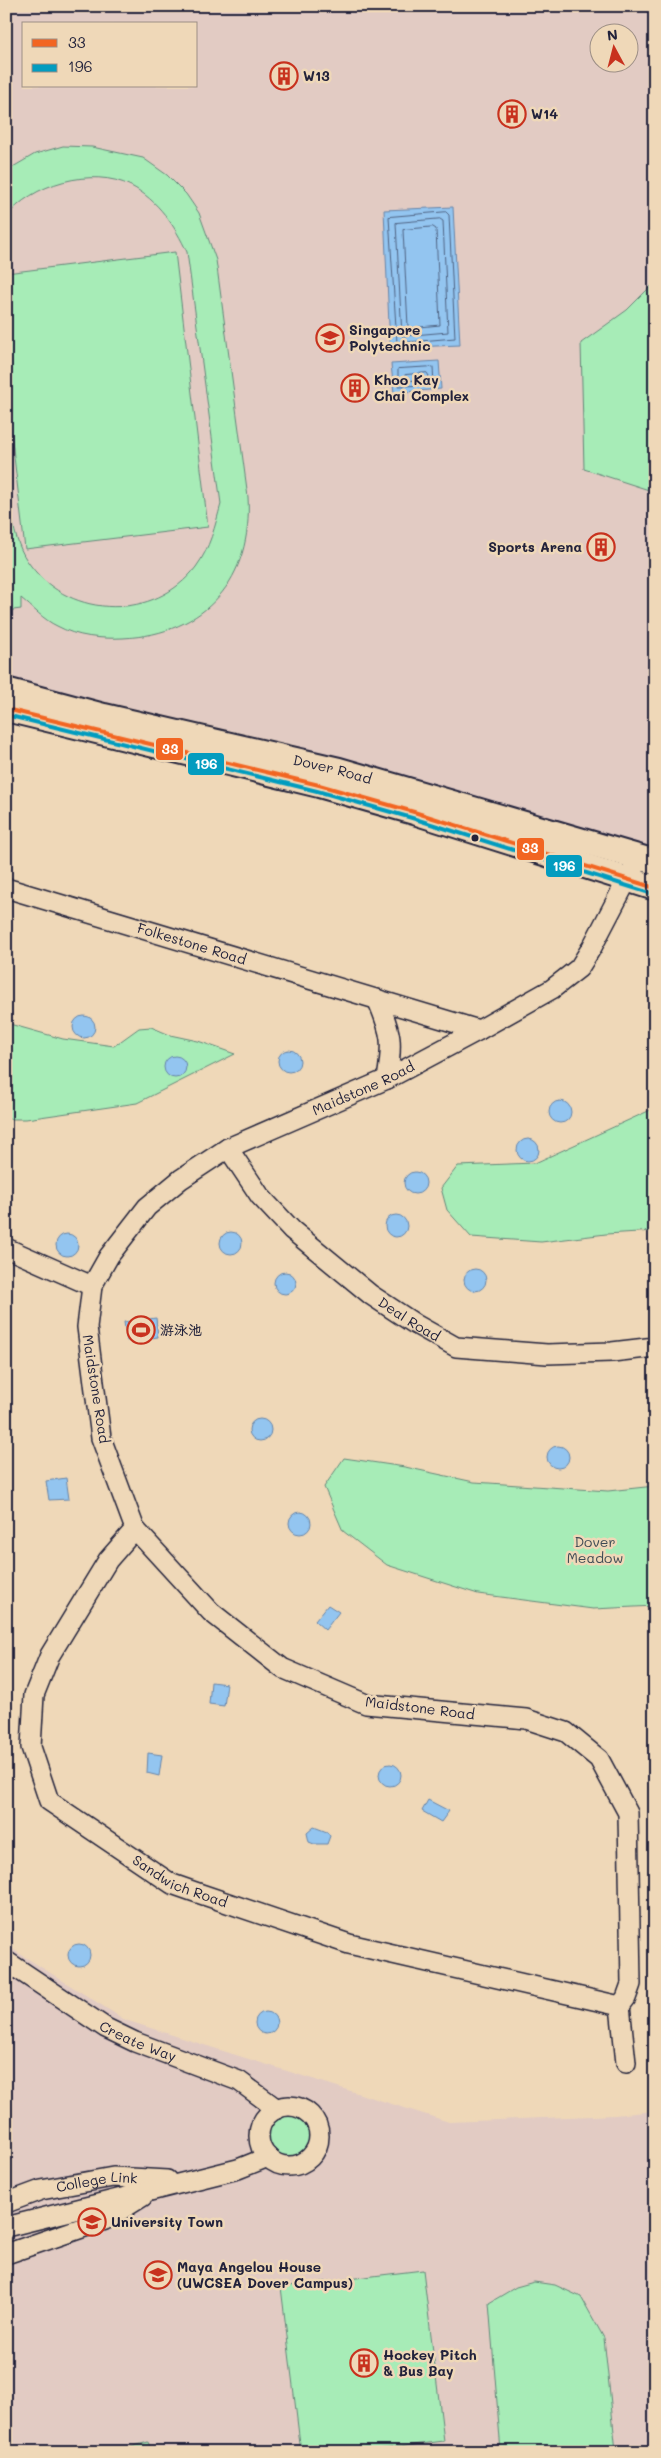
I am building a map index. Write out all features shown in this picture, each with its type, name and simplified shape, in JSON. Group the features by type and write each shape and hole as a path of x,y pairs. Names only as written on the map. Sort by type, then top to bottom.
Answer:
{"street":[{"name":"Dover Road","path":"17,703 339,770 647,860"},
{"name":"Dover Road","path":"17,703 414,812 655,888"},
{"name":"Maidstone Road","path":"620,2006 626,1998 630,1984 628,1813 599,1759 566,1732 526,1719 366,1704 282,1668 211,1612 134,1529 101,1438 87,1327 92,1286 109,1256 147,1207 181,1179 228,1148 387,1078 479,1030 552,988 579,968 628,880 647,860"},
{"name":"Folkestone Road","path":"6,888 479,1030"},
{"path":"377,1000 391,1036 392,1050 387,1078"},
{"name":"Deal Road","path":"228,1148 260,1196 292,1230 371,1295 415,1324 456,1347 547,1354 612,1352 655,1347"},
{"path":"6,1248 92,1286"},
{"name":"Sandwich Road","path":"134,1529 108,1560 81,1602 50,1655 34,1695 32,1747 49,1801 172,1884 349,1944 620,2006"},
{"name":"Create Way","path":"6,1961 106,2028 135,2042 239,2080 277,2109"},
{"path":"620,2006 626,2063"},
{"path":"293,2106 309,2113 318,2126 319,2141 311,2156 294,2165 285,2166 268,2157 259,2140 263,2122 277,2109 293,2106"},
{"path":"6,2227 190,2182 238,2169 268,2157"},
{"name":"College Link","path":"6,2203 41,2190 114,2177 190,2182"},
{"path":"6,2254 66,2235 117,2214 153,2190"}],"shaded area":[{"name":"Singapore Polytechnic","path":"6,6 655,6 655,858 294,745 6,679"},
{"path":"6,1945 125,2020 449,2122 615,2115 655,2111 655,2452 6,2452"}],"green space":[{"path":"63,146 92,147 143,158 167,175 186,194 199,213 216,260 248,497 247,526 242,553 233,577 218,597 200,613 178,626 152,634 106,638 73,633 47,620 21,598 21,609 6,611 6,468 12,519 24,556 48,583 68,596 90,604 113,607 136,604 159,597 179,585 196,567 205,552 212,537 221,504 187,252 165,214 141,192 131,186 116,180 81,178 46,188 30,196 6,218 6,171 35,154"},
{"path":"175,252 208,527 25,549 6,390 6,273"},
{"path":"655,282 655,492 584,469 581,343 627,310"},
{"path":"6,1023 63,1039 114,1046 139,1028 151,1027 170,1035 198,1041 235,1054 137,1103 26,1119 6,1119"},
{"path":"655,1108 655,1231 606,1234 541,1242 471,1237 447,1210 441,1188 458,1166 535,1163"},
{"name":"Dover Meadow","path":"344,1458 405,1467 474,1482 608,1491 655,1486 655,1606 593,1609 478,1594 387,1565 343,1531 324,1487"},
{"path":"293,2115 301,2118 307,2124 310,2136 307,2148 301,2154 285,2157 277,2154 271,2148 268,2132 271,2124 277,2118"},
{"name":"Hockey Pitch & Bus Bay","path":"423,2270 444,2441 360,2452 301,2452 281,2287"},
{"path":"534,2282 555,2285 581,2297 604,2338 616,2451 501,2452 489,2303 516,2287"},
{"path":"148,2442 152,2452 123,2452 124,2449"}],"water":[{"path":"453,207 460,345 390,348 384,210"},
{"path":"439,361 441,389 394,393 391,364"},
{"path":"84,1016 92,1019 95,1027 92,1035 84,1038 76,1035 73,1027 76,1019"},
{"path":"289,1050 297,1053 300,1061 297,1069 289,1072 281,1069 278,1061 281,1053"},
{"path":"175,1056 183,1059 186,1067 183,1075 175,1078 167,1075 164,1067 167,1059"},
{"path":"560,1101 568,1104 571,1112 568,1120 560,1123 552,1120 549,1112 552,1104"},
{"path":"528,1139 536,1142 539,1150 536,1158 528,1161 520,1158 517,1150 520,1142"},
{"path":"415,1172 423,1175 426,1183 423,1191 415,1194 407,1191 404,1183 407,1175"},
{"path":"396,1215 404,1218 407,1226 404,1234 396,1237 388,1234 385,1226 388,1218"},
{"path":"231,1232 239,1235 242,1243 239,1251 231,1254 223,1251 220,1243 223,1235"},
{"path":"67,1234 75,1237 78,1245 75,1253 67,1256 59,1253 56,1245 59,1237"},
{"path":"475,1269 483,1272 486,1280 483,1288 475,1291 467,1288 464,1280 467,1272"},
{"path":"285,1272 293,1275 296,1283 293,1291 285,1294 277,1291 274,1283 277,1275"},
{"name":"游泳池","path":"156,1318 158,1337 127,1341 124,1322"},
{"path":"260,1419 268,1422 271,1430 268,1438 260,1441 252,1438 249,1430 252,1422"},
{"path":"558,1446 566,1449 569,1457 566,1465 558,1468 550,1465 547,1457 550,1449"},
{"path":"66,1478 69,1499 49,1500 46,1481"},
{"path":"300,1512 308,1515 311,1523 308,1531 300,1534 292,1531 289,1523 292,1515"},
{"path":"328,1605 339,1612 325,1630 315,1621"},
{"path":"211,1682 227,1684 224,1706 209,1704"},
{"path":"148,1753 162,1755 159,1776 147,1773"},
{"path":"390,1764 398,1767 401,1775 398,1783 390,1786 382,1783 379,1775 382,1767"},
{"path":"428,1800 449,1811 441,1822 422,1811"},
{"path":"314,1827 327,1832 330,1836 327,1844 309,1842 307,1833"},
{"path":"79,1944 87,1947 90,1955 87,1963 79,1966 71,1963 68,1955 71,1947"},
{"path":"266,2012 274,2015 277,2023 274,2031 266,2034 258,2031 255,2023 258,2015"}],"transit line":[{"name":"33","path":"6,709 319,785 414,812 655,888"},
{"name":"196","path":"6,715 317,791 412,818 653,894"}],"place":[{"name":"W13","path":"284,76"},
{"name":"W14","path":"512,114"},
{"name":"Singapore Polytechnic","path":"330,338"},
{"name":"Khoo Kay Chai Complex","path":"355,388"},
{"name":"Sports Arena","path":"601,547"},
{"name":"游泳池","path":"141,1330"},
{"name":"University Town","path":"92,2222"},
{"name":"Maya Angelou House (UWCSEA Dover Campus)","path":"158,2275"},
{"name":"Hockey Pitch & Bus Bay","path":"364,2363"}]}
